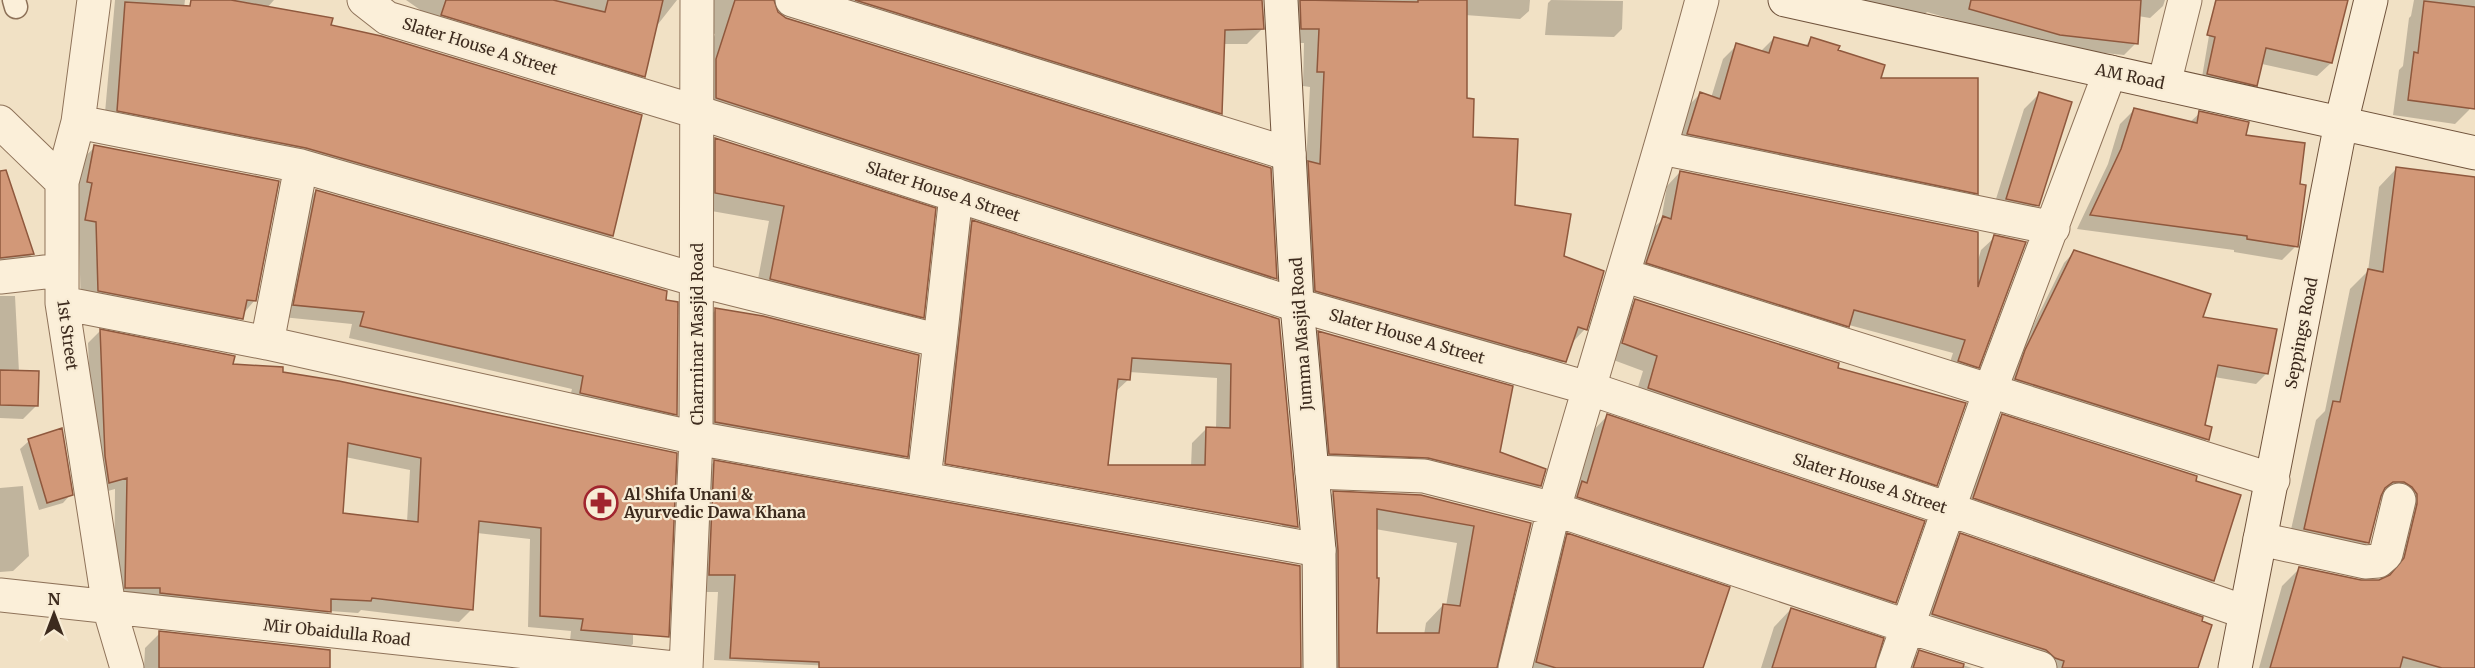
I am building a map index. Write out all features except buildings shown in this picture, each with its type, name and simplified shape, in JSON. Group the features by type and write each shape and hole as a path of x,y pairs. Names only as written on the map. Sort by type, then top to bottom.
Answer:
{"street":[{"name":"1st Street","path":"94,0 78,122 62,182 62,303 109,607 127,668"},
{"name":"Slater House A Street","path":"364,0 387,18 697,112 1297,305 1588,388 1948,508 2245,612"},
{"name":"Charminar Masjid Road","path":"686,668 696,438 697,0"},
{"path":"792,0 1289,154"},
{"name":"Jumma Masjid Road","path":"1281,0 1297,305 1319,550 1320,668"},
{"path":"1515,668 1554,509 1588,388 1662,148 1702,0"},
{"name":"AM Road","path":"1785,0 2475,153"},
{"path":"2164,84 2185,0"},
{"name":"Seppings Road","path":"2235,668 2341,123 2372,0"},
{"path":"1893,668 1990,391 2110,72"},
{"path":"0,122 62,182"},
{"path":"78,122 302,166 697,280 940,340"},
{"path":"1662,148 2053,228"},
{"path":"267,342 302,166"},
{"path":"924,479 956,195"},
{"path":"0,278 62,270"},
{"path":"1623,275 2273,480"},
{"path":"62,303 267,342 696,438 1319,550"},
{"path":"1312,472 1424,477 1554,509 2040,668"},
{"path":"2260,538 2365,562 2379,561 2386,554 2399,500"},
{"name":"Mir Obaidulla Road","path":"0,595 674,668"}],"place":[{"name":"Al Shifa Unani & Ayurvedic Dawa Khana","path":"601,503"}]}
